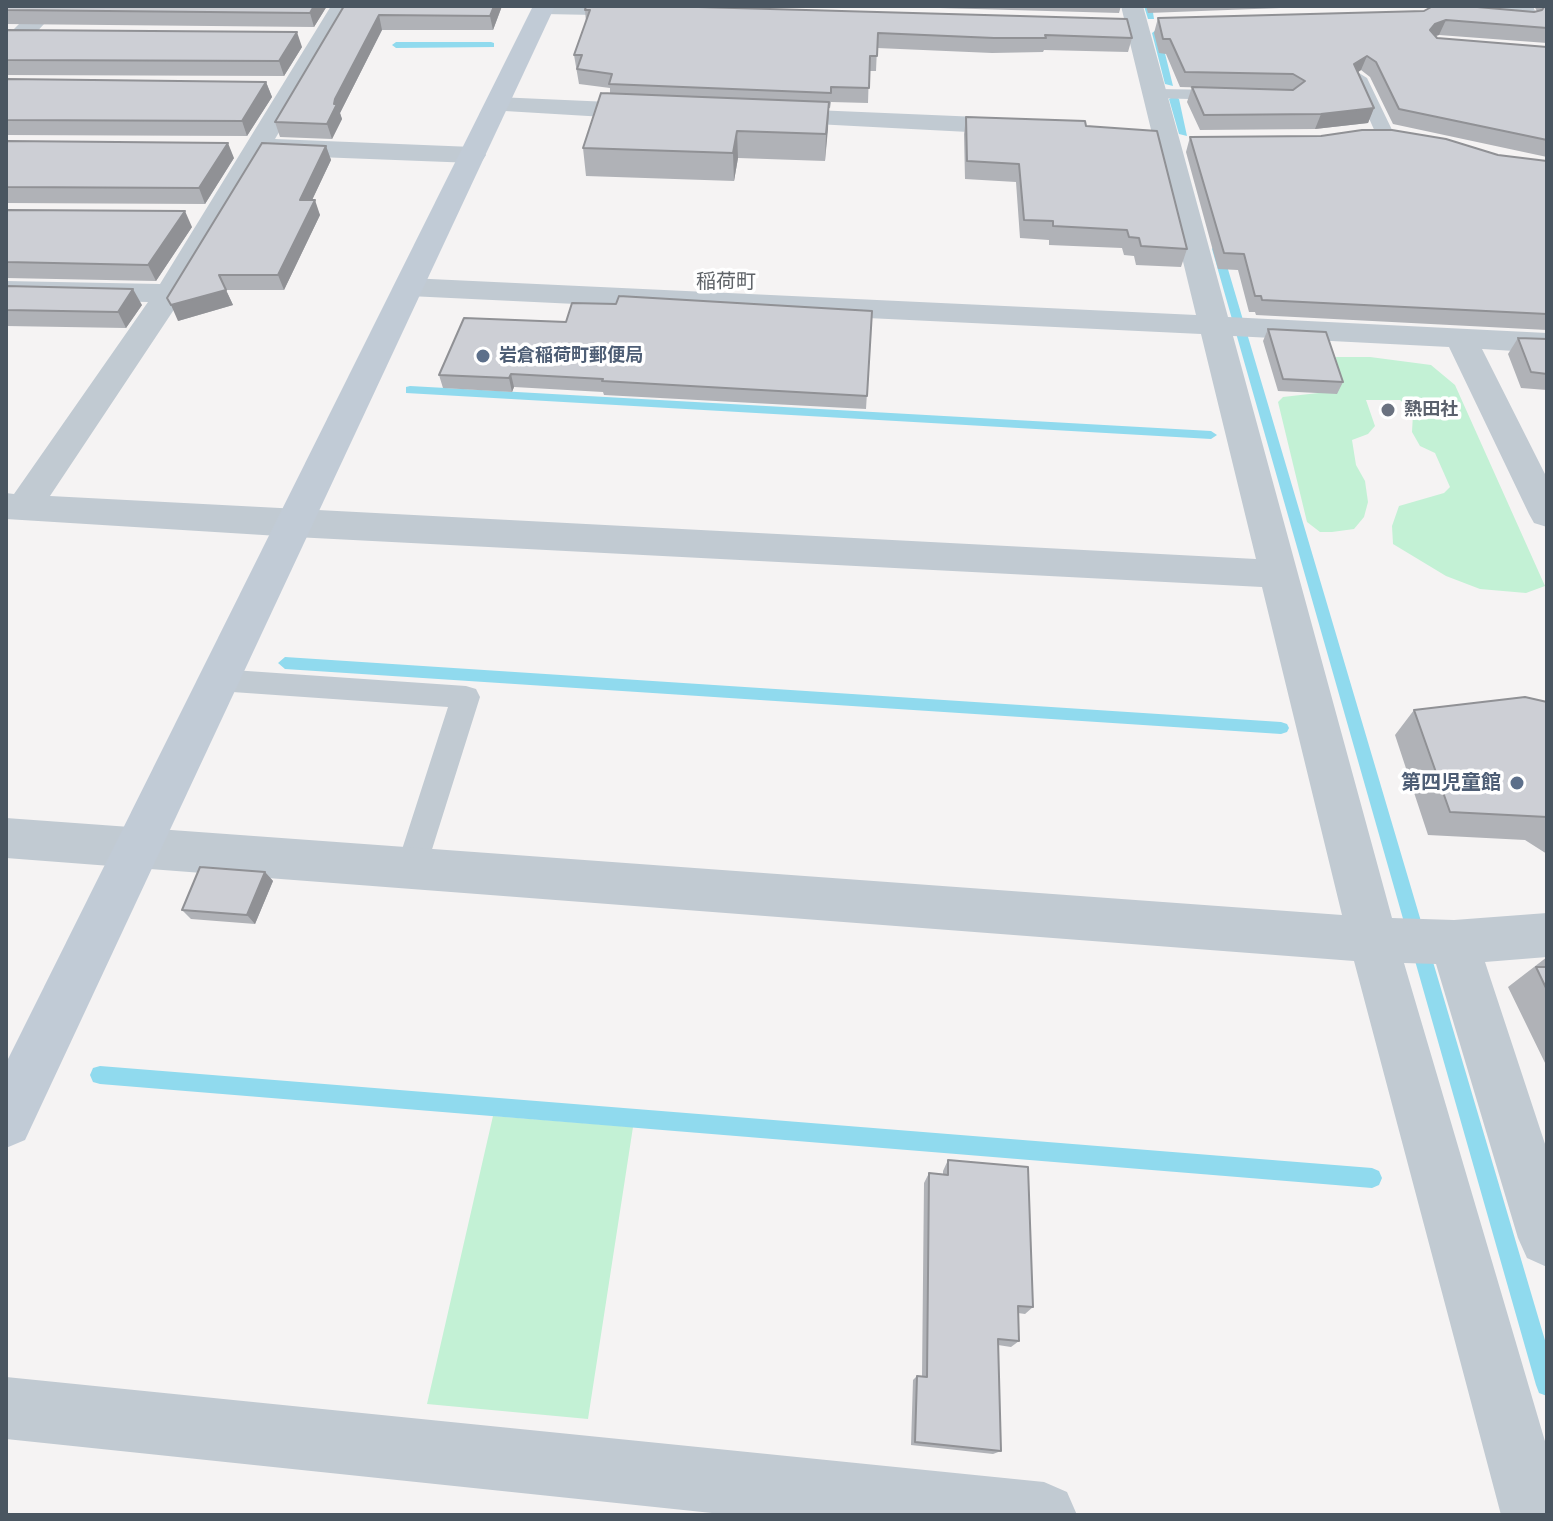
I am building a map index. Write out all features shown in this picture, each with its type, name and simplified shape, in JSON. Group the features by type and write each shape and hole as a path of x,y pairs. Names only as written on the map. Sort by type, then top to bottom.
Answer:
{"street":[{"path":"11,40 50,6"},
{"path":"15,506 170,293 342,6"},
{"path":"6,1121 544,6 669,10"},
{"path":"1443,9 1526,16 1522,6"},
{"path":"1164,22 1129,17 1155,94 1373,940 1534,1515"},
{"path":"11,40 54,34"},
{"path":"292,36 324,37"},
{"path":"261,86 293,87"},
{"path":"497,105 683,113"},
{"path":"746,115 1047,128"},
{"path":"1135,131 1197,141"},
{"path":"1355,134 1385,134 1414,139"},
{"path":"226,147 473,155"},
{"path":"186,216 216,216"},
{"path":"409,287 1215,324 1547,343"},
{"path":"6,290 170,293"},
{"path":"1460,338 1547,514"},
{"path":"15,506 295,524 1278,574"},
{"path":"6,838 1373,940 1454,942 1547,935"},
{"path":"1454,942 1547,1238"},
{"path":"6,1408 1044,1515"}],"lane":[{"path":"1359,78 1385,134"},
{"path":"1155,94 1244,96"},
{"path":"218,680 466,697 412,868"}],"green space":[{"path":"1370,357 1431,365 1455,385 1545,586 1526,593 1480,589 1446,576 1393,544 1392,526 1399,506 1444,493 1450,487 1435,453 1420,446 1412,432 1413,414 1400,400 1366,400 1375,426 1368,434 1352,440 1356,465 1365,481 1368,502 1364,517 1354,529 1332,532 1320,532 1307,522 1278,402 1283,397 1318,393 1315,378 1324,359"},
{"path":"493,1116 633,1127 588,1419 427,1404"}],"building":[{"path":"6,6 314,6 310,13 6,10"},
{"path":"344,6 494,6 490,16 379,15 335,99 334,104 337,104 327,124 275,122"},
{"path":"586,6 1127,19 1132,38 1045,35 1046,38 994,38 878,33 877,56 870,56 869,88 831,87 831,93 609,84 612,74 577,69 582,55 574,55 590,10 585,10"},
{"path":"1433,6 1534,12 1547,6 1547,28 1446,20 1435,24 1430,30 1437,38 1547,47 1547,140 1399,109 1376,62 1367,56 1354,64 1374,108 1321,114 1204,115 1192,87 1293,90 1305,81 1293,74 1185,72 1170,39 1163,39 1158,18 1424,11"},
{"path":"6,30 297,32 279,61 6,60"},
{"path":"6,79 266,82 242,121 6,120"},
{"path":"601,93 829,102 826,134 737,131 733,153 583,148"},
{"path":"966,117 1085,121 1086,126 1157,131 1187,249 1141,246 1139,238 1129,237 1127,230 1053,226 1053,221 1024,220 1019,164 967,161"},
{"path":"1362,130 1392,130 1446,139 1498,155 1547,161 1547,314 1262,300 1261,296 1255,296 1244,254 1224,253 1190,137 1321,136"},
{"path":"6,141 228,143 199,188 6,187"},
{"path":"262,143 326,146 300,200 315,200 278,275 219,275 226,290 171,305 167,298"},
{"path":"6,210 185,211 148,265 6,262"},
{"path":"6,286 133,289 118,312 6,310"},
{"path":"619,296 872,311 867,396 511,374 509,378 439,375 464,318 566,322 572,303 616,304"},
{"path":"1268,329 1326,332 1343,382 1283,379"},
{"path":"1518,338 1547,339 1547,374 1531,372"},
{"path":"1525,697 1547,702 1547,817 1450,812 1414,710"},
{"path":"200,867 265,872 247,915 182,910"},
{"path":"1536,967 1547,967 1547,990"},
{"path":"948,1160 1028,1167 1033,1307 1018,1306 1019,1341 998,1339 1001,1451 915,1442 917,1376 927,1377 929,1173 948,1175"}],"waterway":[{"path":"1148,6 1151,17"},
{"path":"1156,33 1170,84"},
{"path":"396,45 491,45"},
{"path":"1174,99 1184,134"},
{"path":"1217,249 1547,1385"},
{"path":"410,390 1211,435"},
{"path":"285,663 1281,728"},
{"path":"100,1075 1372,1178"}],"place":[{"name":"岩倉稲荷町郵便局","path":"483,356"},
{"name":"熱田社","path":"1388,410"},
{"name":"第四児童館","path":"1517,783"}],"district":[{"name":"稲荷町","path":"726,282"}]}
